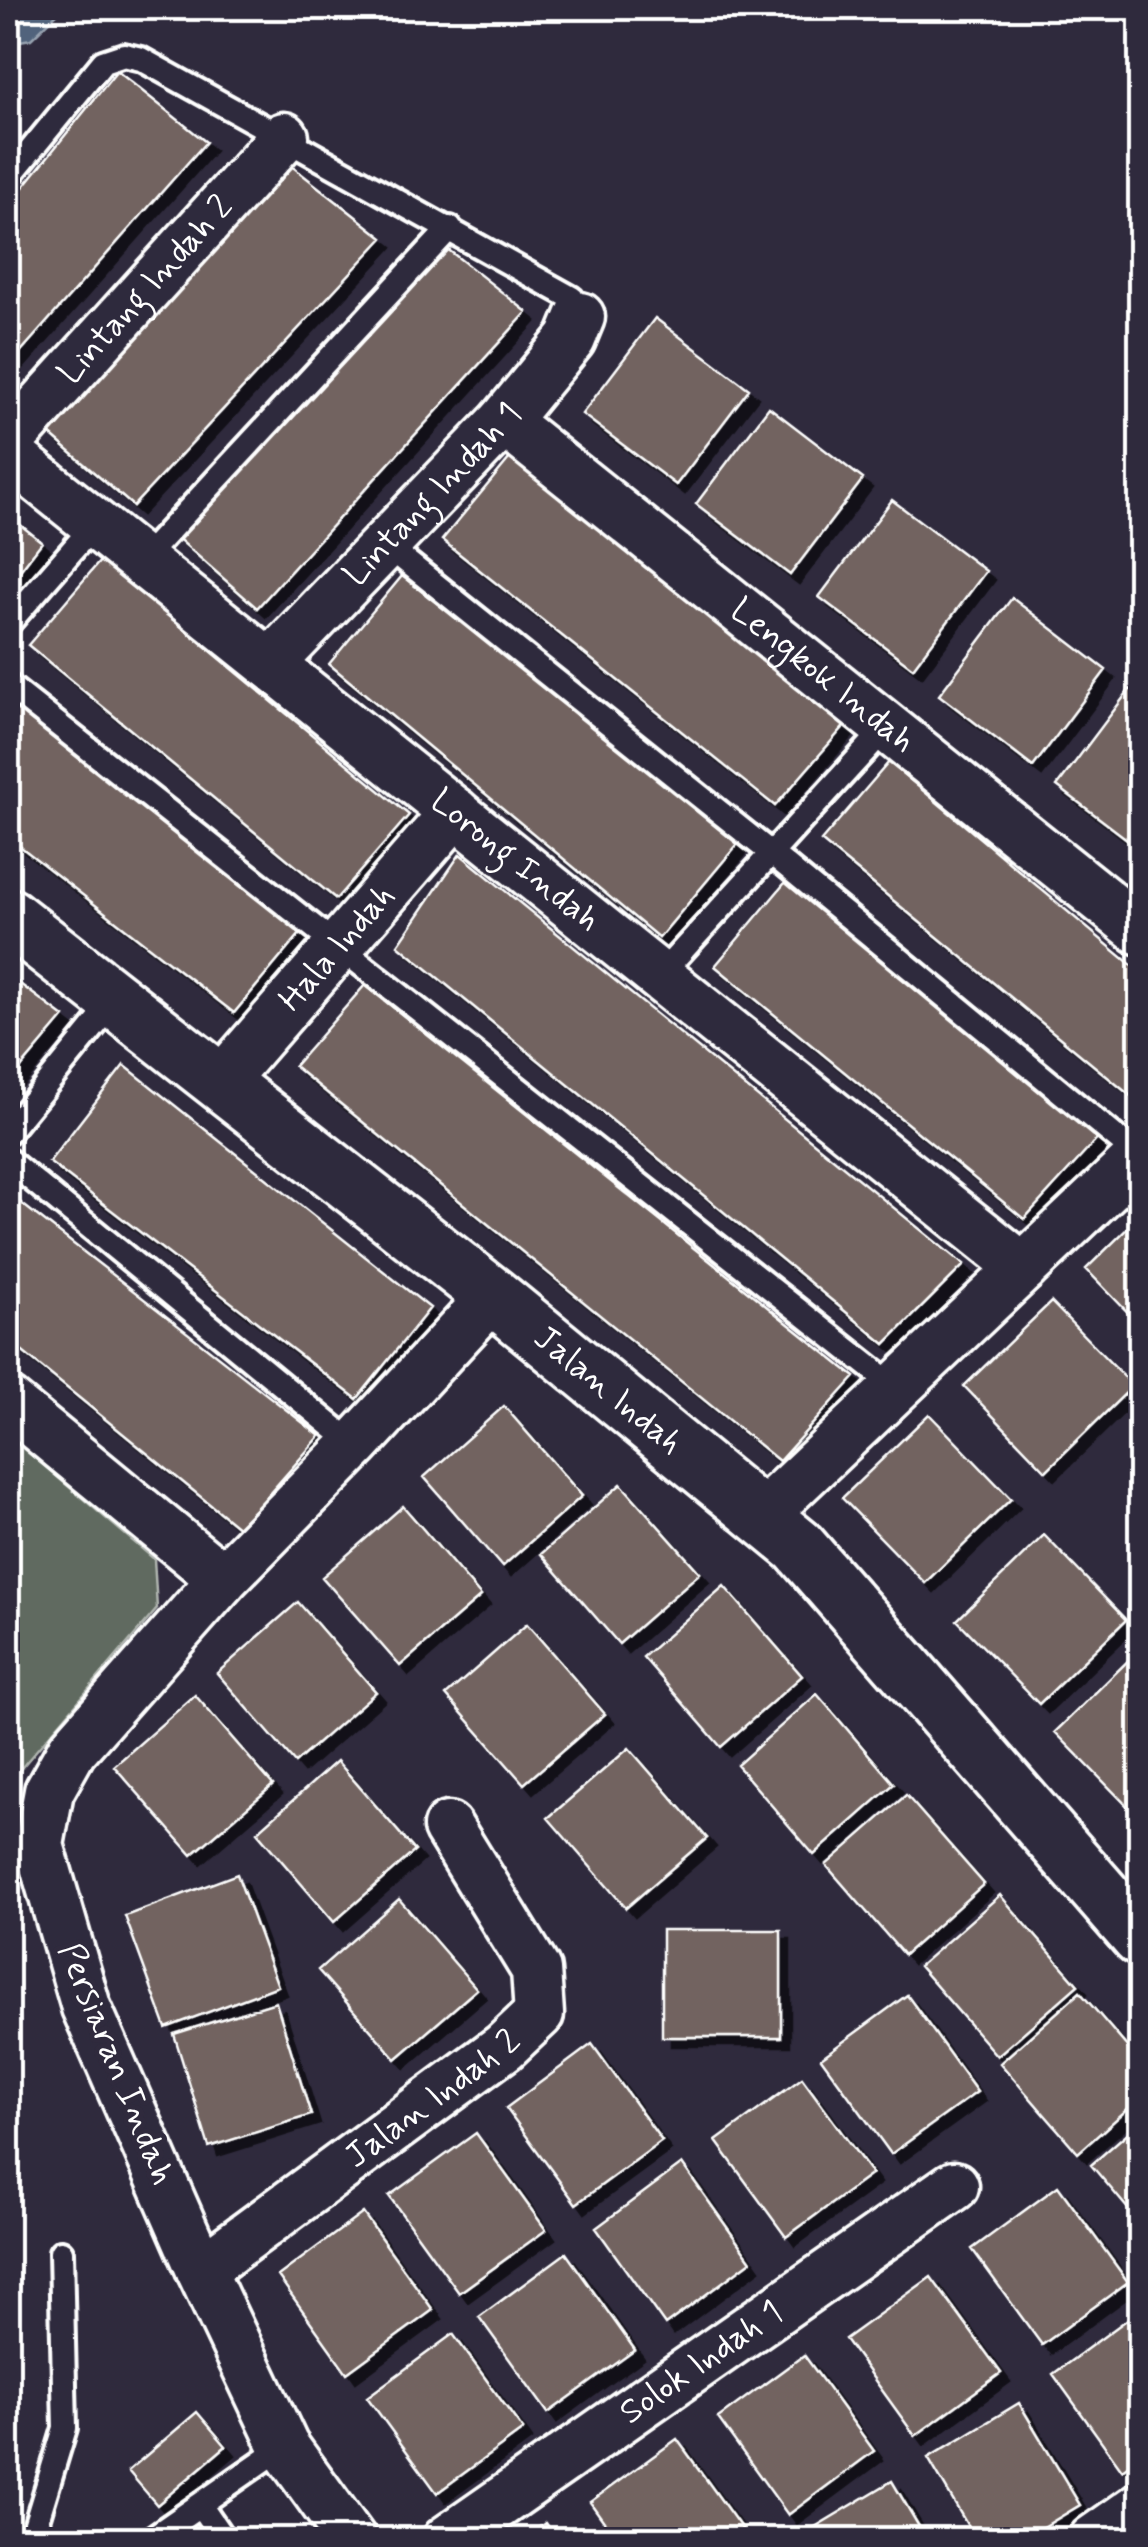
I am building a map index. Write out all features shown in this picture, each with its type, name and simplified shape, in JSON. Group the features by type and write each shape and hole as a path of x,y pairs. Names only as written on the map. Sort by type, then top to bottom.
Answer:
{"street":[{"name":"Lintang Indah 2","path":"8,442 284,137"},
{"name":"Lintang Indah 1","path":"270,664 504,421 571,339 580,317"},
{"name":"Lengkok Indah","path":"504,421 1140,930"},
{"name":"Lorong Indah","path":"8,454 1023,1268"},
{"name":"Hala Indah","path":"219,1084 455,812"},
{"name":"Jalan Indah","path":"8,916 493,1296 763,1514 798,1546 1140,1938"},
{"path":"763,1514 1140,1157"},
{"name":"Persiaran Indah","path":"352,2540 284,2446 201,2270 86,2007 39,1845 50,1791 72,1750 223,1579 355,1445 493,1296"},
{"path":"8,1402 223,1579"},
{"name":"Jalan Indah 2","path":"201,2270 504,2046 538,2014 536,1970 448,1827"},
{"name":"Solok Indah 1","path":"447,2540 954,2186"},
{"path":"1092,2540 1140,2507"}],"lane":[{"path":"8,178 103,62 124,56 141,59 572,298 580,317"},
{"path":"141,561 450,228"},
{"path":"8,624 95,524"},
{"path":"386,545 772,854 1140,1157"},
{"path":"8,685 898,1390"},
{"path":"658,976 885,729"},
{"path":"8,1132 114,1002"},
{"path":"8,1160 355,1445"},
{"path":"31,2540 65,2428 61,2252"},
{"path":"149,2540 284,2446"},
{"path":"200,2505 224,2540"}],"shaded area":[{"path":"8,1435 154,1559 157,1609 11,1780 23,1843 8,1848"}],"water":[{"path":"8,8 63,8 31,39 8,43"}],"building":[{"path":"117,71 206,142 8,366 8,206"},
{"path":"284,160 383,238 133,506 47,432"},
{"path":"441,244 527,312 257,608 174,535"},
{"path":"655,318 749,389 676,485 582,414"},
{"path":"769,407 863,479 790,575 696,504"},
{"path":"514,453 848,722 775,806 442,540"},
{"path":"892,500 986,571 913,668 819,597"},
{"path":"8,515 42,542 8,586"},
{"path":"101,560 409,815 336,899 28,645"},
{"path":"402,576 742,839 659,938 329,664"},
{"path":"1012,598 1106,670 1033,767 939,695"},
{"path":"1130,689 1140,697 1140,849 1057,786"},
{"path":"8,693 305,928 234,1013 8,837"},
{"path":"889,762 1140,972 1140,1088 1132,1097 821,841"},
{"path":"460,854 964,1265 885,1344 398,945"},
{"path":"789,878 1101,1135 1024,1219 715,966"},
{"path":"8,975 64,1017 8,1083"},
{"path":"365,985 855,1377 779,1461 294,1066"},
{"path":"124,1065 430,1308 357,1399 49,1162"},
{"path":"8,1193 320,1436 239,1528 8,1340"},
{"path":"1140,1216 1140,1325 1086,1269"},
{"path":"1051,1302 1133,1386 1046,1471 964,1386"},
{"path":"504,1406 582,1496 502,1567 424,1477"},
{"path":"929,1414 1011,1499 925,1583 842,1498"},
{"path":"621,1484 700,1573 619,1644 541,1554"},
{"path":"403,1506 481,1596 400,1666 322,1577"},
{"path":"1044,1535 1126,1620 1039,1704 957,1620"},
{"path":"724,1586 802,1676 721,1747 643,1657"},
{"path":"298,1602 376,1692 295,1763 217,1673"},
{"path":"527,1624 605,1714 524,1784 446,1695"},
{"path":"1140,1649 1140,1814 1138,1817 1055,1732"},
{"path":"817,1694 894,1784 814,1855 737,1765"},
{"path":"195,1695 273,1785 192,1855 114,1766"},
{"path":"629,1748 707,1838 626,1908 548,1818"},
{"path":"337,1761 415,1851 334,1922 257,1832"},
{"path":"906,1795 984,1884 904,1955 826,1865"},
{"path":"237,1874 278,1986 166,2028 125,1916"},
{"path":"1000,1895 1078,1985 997,2056 919,1966"},
{"path":"399,1899 477,1989 396,2059 318,1970"},
{"path":"662,1930 781,1930 781,2037 662,2037"},
{"path":"1080,1992 1140,2062 1140,2098 1078,2153 1000,2063"},
{"path":"907,1995 977,2092 891,2154 821,2058"},
{"path":"276,2002 311,2115 209,2147 174,2034"},
{"path":"592,2044 662,2141 576,2204 506,2108"},
{"path":"802,2078 872,2174 786,2237 716,2141"},
{"path":"1140,2122 1140,2223 1091,2165"},
{"path":"476,2133 546,2230 459,2293 389,2196"},
{"path":"682,2164 751,2261 665,2325 596,2228"},
{"path":"1058,2186 1128,2282 1042,2345 972,2249"},
{"path":"363,2213 433,2310 347,2373 278,2276"},
{"path":"566,2253 635,2350 548,2413 479,2317"},
{"path":"931,2277 1001,2373 915,2436 845,2339"},
{"path":"1140,2310 1140,2457 1122,2470 1053,2374"},
{"path":"453,2334 523,2430 437,2493 367,2397"},
{"path":"804,2355 874,2451 788,2515 718,2418"},
{"path":"1019,2403 1080,2505 1022,2540 976,2540 928,2458"},
{"path":"197,2412 226,2446 157,2505 128,2471"},
{"path":"677,2439 747,2536 742,2540 617,2540 590,2502"},
{"path":"892,2481 927,2540 802,2540 800,2536"},
{"path":"545,2523 557,2540 522,2540"}]}
